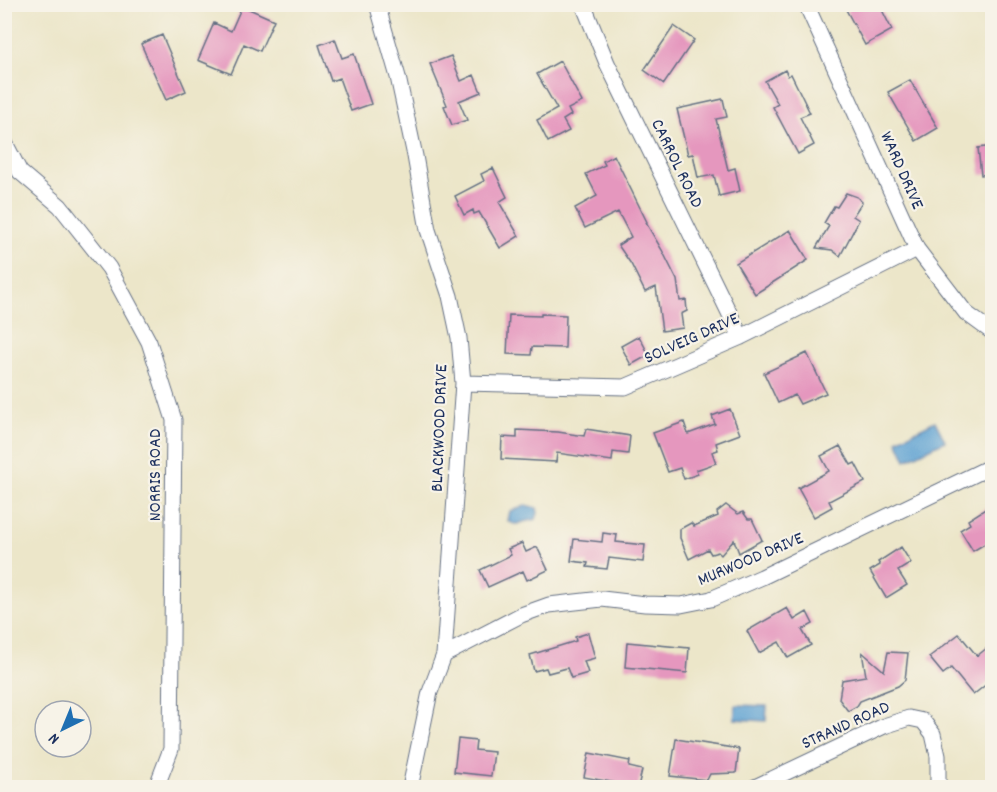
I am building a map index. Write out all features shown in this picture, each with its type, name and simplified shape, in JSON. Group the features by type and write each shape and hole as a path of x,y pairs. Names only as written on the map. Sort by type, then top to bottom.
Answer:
{"street":[{"name":"BLACKWOOD DRIVE","path":"377,4 398,77 428,230 450,296 459,338 463,383 444,654 430,692 410,788"},
{"name":"CARROL ROAD","path":"583,4 607,63 741,337"},
{"name":"WARD DRIVE","path":"806,4 917,249 966,313 993,332"},
{"name":"NORRIS ROAD","path":"4,141 20,172 60,206 109,268 148,342 174,420 171,750 156,788"},
{"name":"SOLVEIG DRIVE","path":"463,383 625,387 741,337 917,249"},
{"name":"MURWOOD DRIVE","path":"444,654 521,615 549,605 602,599 681,605 711,599 762,577 993,466"},
{"name":"STRAND ROAD","path":"753,788 884,726 909,718 923,722 933,734 938,756 938,788"}],"water":[{"path":"935,421 945,441 906,460 897,440"},
{"path":"525,505 537,508 536,519 516,524 508,521 510,511"},
{"path":"736,705 767,706 766,721 734,719"}],"building":[{"path":"843,4 879,4 892,30 865,45"},
{"path":"242,6 274,20 260,51 244,44 231,74 198,60 214,23 231,31"},
{"path":"674,26 694,40 664,84 644,70"},
{"path":"162,35 186,91 166,100 141,44"},
{"path":"335,39 342,58 354,54 371,104 351,111 339,78 331,81 319,45"},
{"path":"451,56 461,81 474,75 481,92 459,101 467,120 452,125 444,106 447,105 430,64"},
{"path":"560,61 582,102 568,109 571,115 563,120 569,131 548,142 537,120 557,109 537,74"},
{"path":"785,70 788,76 791,74 810,113 800,117 814,145 798,154 773,107 778,104 765,81"},
{"path":"910,80 938,128 916,141 888,92"},
{"path":"723,99 727,117 716,119 728,170 735,168 740,191 719,196 714,175 698,178 693,154 688,155 677,109"},
{"path":"993,146 993,174 981,175 978,148"},
{"path":"614,155 646,223 677,280 680,301 686,300 687,311 681,314 683,328 662,331 656,287 645,292 631,264 618,245 631,237 618,212 585,228 575,208 597,196 586,174 605,165 603,161"},
{"path":"493,168 507,197 499,202 519,236 500,248 479,212 474,214 473,210 464,215 455,196 484,181 481,174"},
{"path":"846,193 857,197 862,202 853,216 859,220 840,256 832,250 816,248 829,226 824,223 834,206 837,207"},
{"path":"790,230 808,260 755,294 736,263"},
{"path":"541,314 566,315 565,348 532,347 531,355 507,354 509,315 541,316"},
{"path":"639,336 649,355 631,365 621,346"},
{"path":"807,353 826,393 800,404 795,395 778,403 764,373"},
{"path":"730,409 740,434 716,443 718,450 712,452 716,463 696,470 698,474 684,479 680,468 668,472 653,433 684,422 688,434 715,424 712,416"},
{"path":"586,429 630,436 628,454 613,452 612,461 557,453 556,462 501,459 502,437 517,438 517,430 584,436"},
{"path":"840,446 851,465 855,463 865,482 829,501 832,507 814,517 798,488 829,471 821,456"},
{"path":"993,504 993,539 973,551 960,530 970,524 968,520"},
{"path":"726,505 738,514 743,512 748,519 752,519 762,540 739,553 734,540 721,555 718,552 711,554 708,549 689,559 680,538 680,529 691,523 694,526 718,516 717,512"},
{"path":"603,533 617,535 616,542 645,545 643,562 609,558 607,569 587,567 588,563 571,561 574,539 602,542"},
{"path":"522,543 526,552 537,547 548,570 527,580 523,571 488,587 480,570 511,555 508,549"},
{"path":"901,547 911,563 898,571 907,585 886,598 870,571 880,565 878,562"},
{"path":"787,608 794,620 807,612 813,624 802,630 811,645 788,658 779,642 759,653 747,631"},
{"path":"588,633 595,658 584,661 588,673 571,678 567,668 548,673 546,668 534,671 530,655 576,641 575,637"},
{"path":"959,634 977,656 993,643 993,679 973,695 951,668 943,674 929,657"},
{"path":"627,642 689,648 687,673 625,667"},
{"path":"862,652 884,671 888,652 908,653 905,680 898,686 860,701 857,706 848,711 839,699 842,680 866,676"},
{"path":"458,739 476,741 475,750 494,752 491,776 454,772"},
{"path":"676,739 739,749 736,773 710,774 707,780 670,776"},
{"path":"589,753 630,761 629,767 642,770 638,787 584,777"}]}
